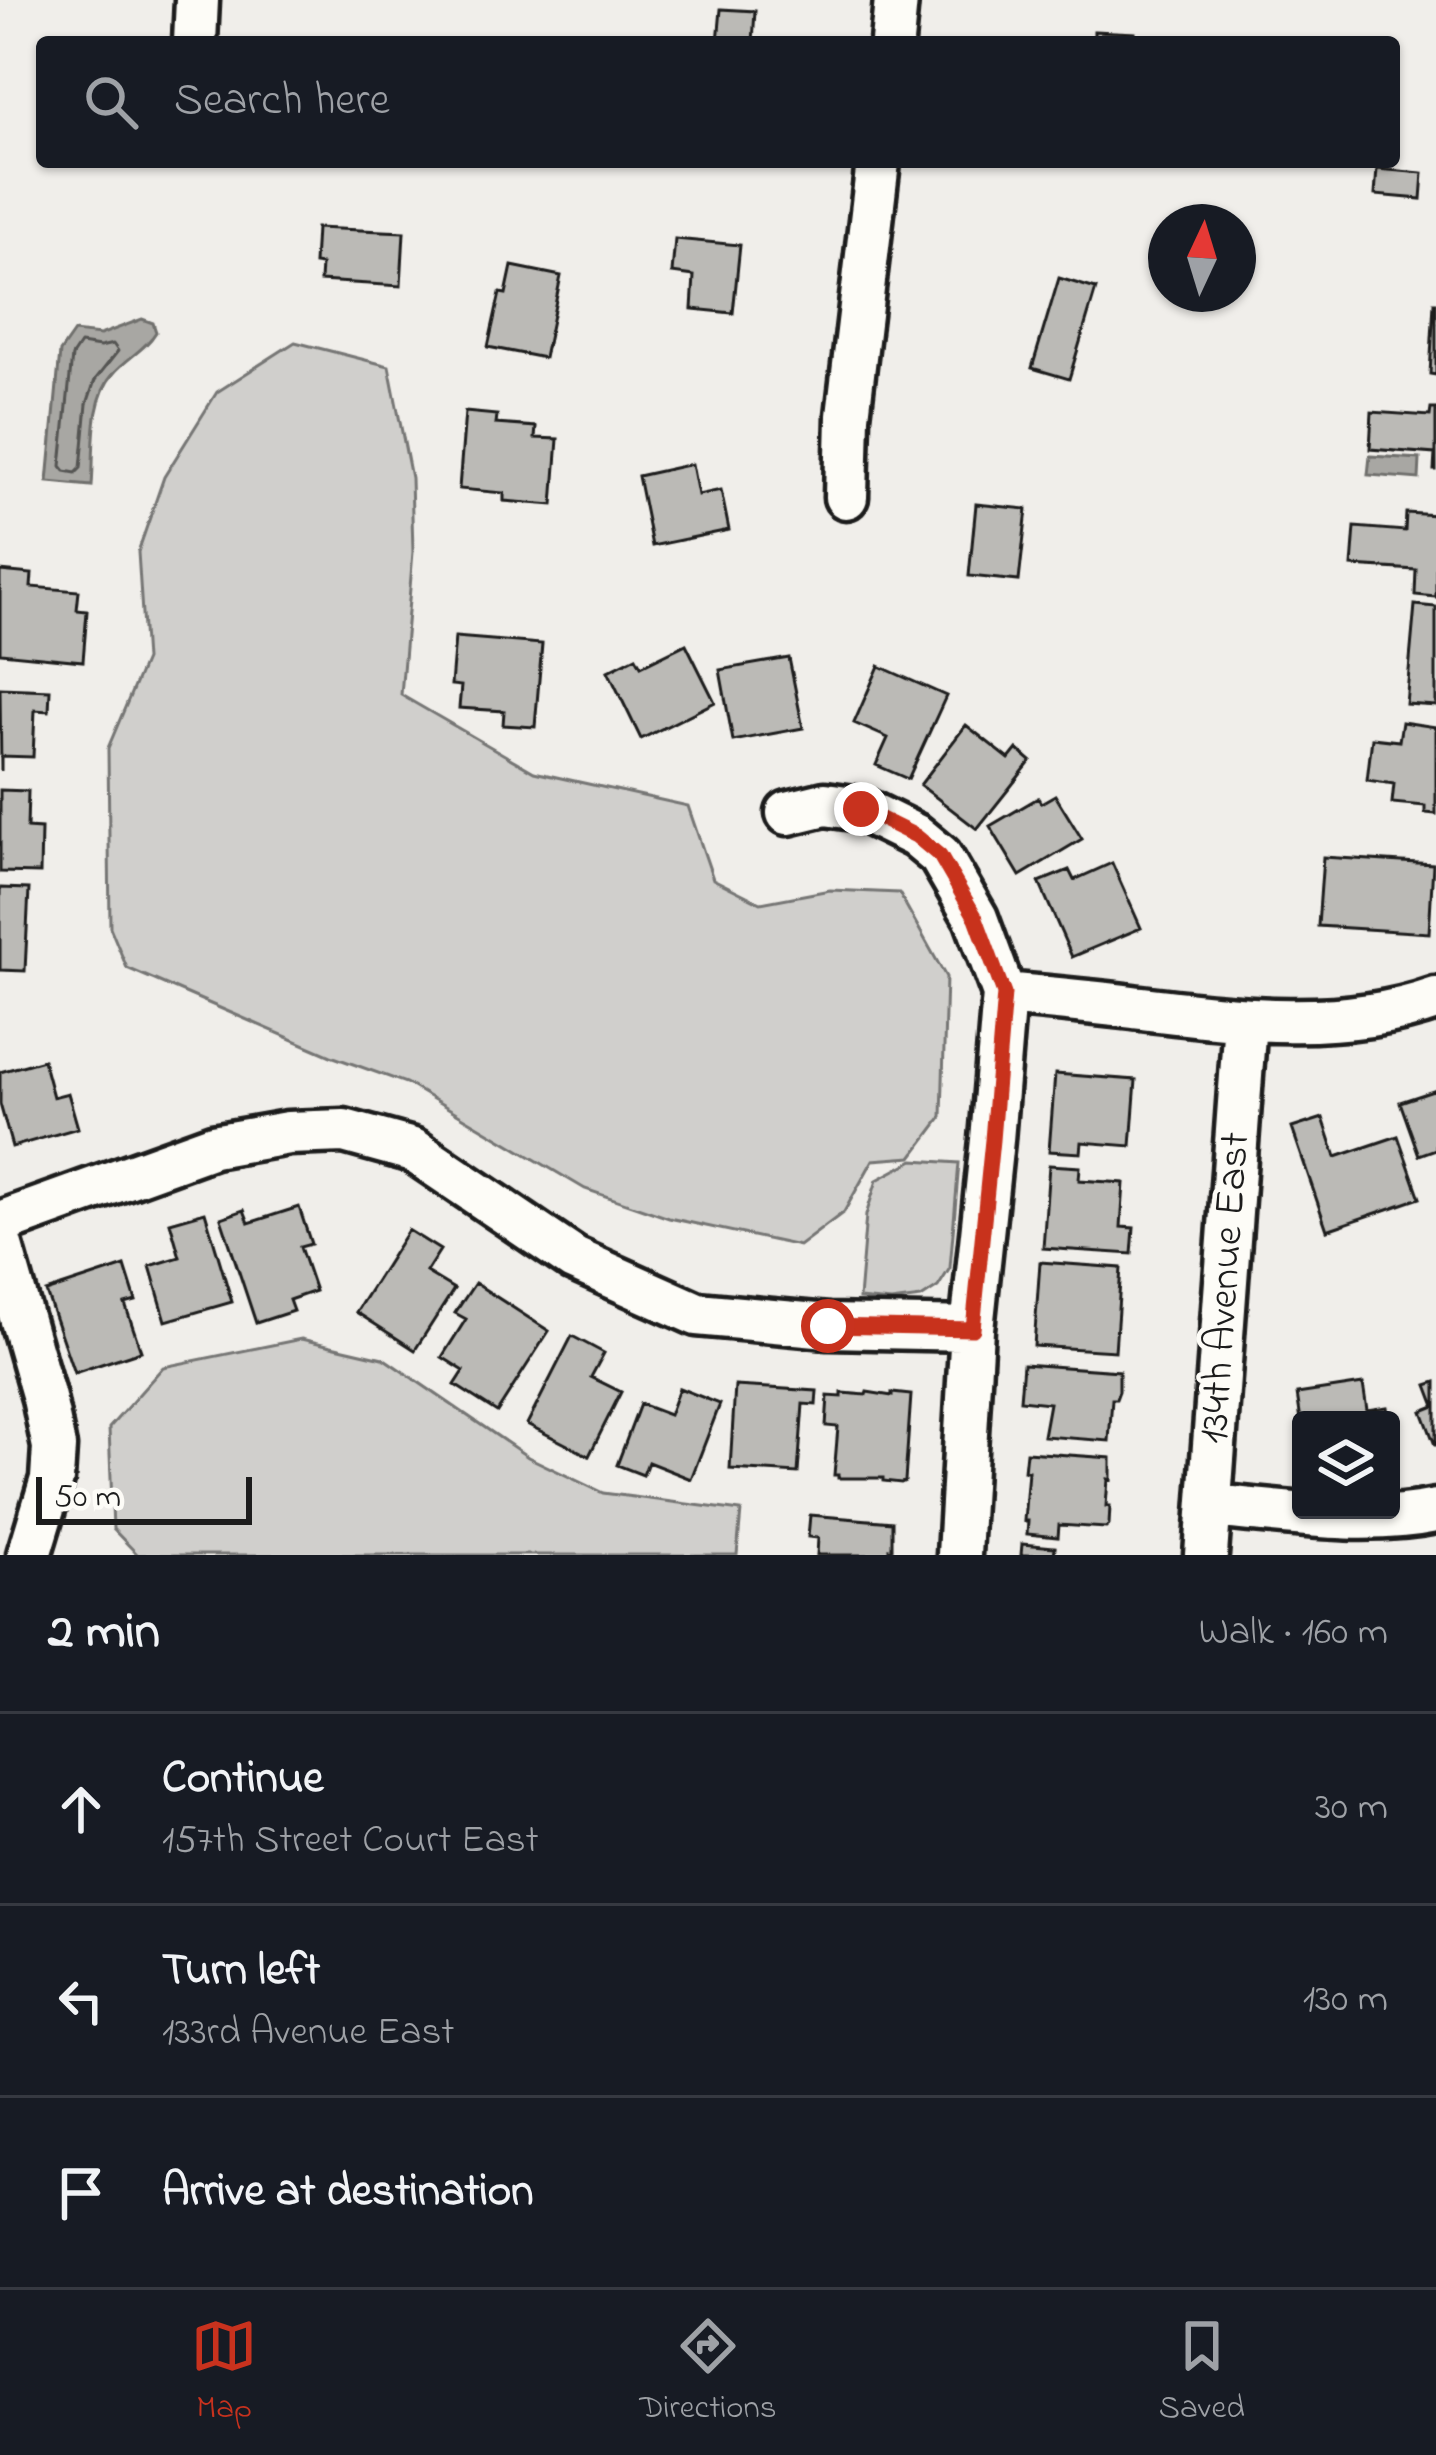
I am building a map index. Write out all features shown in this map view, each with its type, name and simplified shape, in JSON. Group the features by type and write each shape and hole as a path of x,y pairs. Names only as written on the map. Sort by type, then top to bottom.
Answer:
{"street":[{"path":"195,36 197,0"},
{"path":"893,36 896,0"},
{"path":"846,497 848,416 877,168"},
{"path":"788,813 825,804 861,809 916,836 940,856 976,918 1004,994 973,1329 959,1555"},
{"path":"1004,994 1245,1021 1336,1018 1436,999"},
{"name":"134th Avenue East","path":"1206,1555 1245,1021"},
{"path":"0,1222 213,1146 288,1133 344,1131 412,1150 574,1259 698,1314 828,1326 973,1329"},
{"path":"0,1243 54,1447 52,1479 28,1555"},
{"path":"1210,1506 1343,1516 1404,1517 1436,1511"}],"shaded area":[{"path":"295,342 389,366 411,478 413,552 401,695 534,772 688,806 713,879 761,903 830,890 899,893 946,977 942,1117 912,1157 873,1160 844,1212 799,1246 669,1218 585,1189 406,1083 331,1056 127,968 110,927 108,748 145,660 138,552 164,477 217,392"},
{"path":"914,1160 959,1163 950,1268 938,1287 921,1298 859,1299 866,1215 877,1180"},
{"path":"301,1339 383,1358 528,1457 603,1493 741,1511 737,1555 138,1555 113,1529 109,1428 163,1367"}],"water":[{"path":"142,319 153,323 156,332 114,373 100,398 92,486 48,482 60,352 74,332 100,335"},
{"path":"1370,456 1420,459 1419,479 1368,475"}],"building":[{"path":"721,9 755,11 753,36 719,36"},
{"path":"1094,31 1135,33 1135,36 1094,36"},
{"path":"1377,169 1423,173 1421,199 1375,195"},
{"path":"316,228 404,232 401,286 320,281 321,265 314,264"},
{"path":"675,239 740,245 733,313 692,309 694,276 672,273"},
{"path":"512,266 561,276 544,358 488,347 500,293 506,294"},
{"path":"1059,278 1096,289 1069,379 1032,368"},
{"path":"1436,303 1436,375 1430,374"},
{"path":"1431,409 1436,409 1436,470 1435,454 1370,449 1372,412 1430,416"},
{"path":"465,412 497,415 496,424 536,427 535,438 558,439 553,505 504,501 504,493 459,489"},
{"path":"692,464 698,495 721,490 729,530 652,546 638,476"},
{"path":"976,504 1027,509 1019,581 969,576"},
{"path":"1406,513 1436,515 1436,597 1415,595 1416,570 1352,566 1355,527 1405,531"},
{"path":"0,571 32,574 31,587 79,591 77,610 87,611 83,661 0,653"},
{"path":"1415,605 1436,607 1436,706 1406,704"},
{"path":"455,637 542,644 535,727 503,725 504,711 459,708 461,686 451,685"},
{"path":"686,644 715,702 641,739 608,671 636,657 641,666"},
{"path":"789,658 803,728 733,741 720,670"},
{"path":"879,666 946,696 908,779 876,765 888,738 854,723"},
{"path":"0,688 50,690 49,711 35,710 33,757 1,756 1,771"},
{"path":"1402,722 1436,727 1436,814 1425,813 1425,806 1392,803 1394,784 1367,780 1372,738 1399,741"},
{"path":"966,725 1009,759 1017,749 1031,761 977,829 920,785"},
{"path":"0,790 28,791 27,828 41,829 40,873 0,872"},
{"path":"1055,795 1082,839 1020,876 990,826 1038,798 1041,803"},
{"path":"1323,857 1433,864 1429,933 1318,926"},
{"path":"1112,863 1141,928 1072,957 1039,882 1069,870 1074,880"},
{"path":"0,888 29,889 25,971 0,970"},
{"path":"43,1060 53,1097 68,1093 78,1128 12,1147 0,1104 0,1072"},
{"path":"1055,1074 1136,1080 1131,1146 1082,1142 1081,1153 1049,1151"},
{"path":"1436,1090 1436,1149 1419,1155 1400,1102"},
{"path":"1323,1118 1336,1157 1398,1136 1420,1198 1327,1230 1292,1128"},
{"path":"1049,1165 1080,1167 1079,1180 1124,1183 1121,1227 1134,1228 1132,1254 1043,1248"},
{"path":"299,1207 311,1244 300,1247 315,1291 289,1300 293,1311 256,1323 221,1218 244,1210 249,1223"},
{"path":"205,1212 232,1302 166,1321 150,1266 180,1257 170,1222"},
{"path":"408,1230 440,1250 426,1272 454,1289 415,1350 356,1312"},
{"path":"1040,1262 1121,1268 1115,1351 1034,1346"},
{"path":"125,1266 136,1301 125,1304 141,1351 74,1373 46,1292"},
{"path":"475,1283 549,1331 497,1412 455,1385 464,1371 442,1357 466,1319 455,1313"},
{"path":"572,1336 604,1353 591,1377 621,1392 589,1456 527,1424"},
{"path":"1023,1364 1119,1371 1109,1441 1043,1436 1049,1403 1020,1400"},
{"path":"1436,1382 1435,1445 1422,1411 1435,1406 1427,1385"},
{"path":"1363,1384 1367,1410 1387,1407 1388,1411 1300,1411 1297,1394"},
{"path":"735,1386 817,1391 816,1405 803,1404 798,1473 730,1469"},
{"path":"679,1388 720,1404 691,1479 648,1462 643,1475 617,1465 640,1404 669,1415"},
{"path":"911,1395 905,1481 901,1483 834,1475 838,1427 826,1426 828,1396"},
{"path":"1026,1452 1111,1458 1109,1525 1059,1525 1058,1537 1027,1534"},
{"path":"810,1515 892,1522 892,1550 889,1555 817,1555 818,1538 808,1537"},
{"path":"1022,1544 1055,1547 1054,1555 1021,1555"}],"route":[{"path":"828,1326 973,1329 1004,994 976,918 940,856 916,836 861,809"}]}
